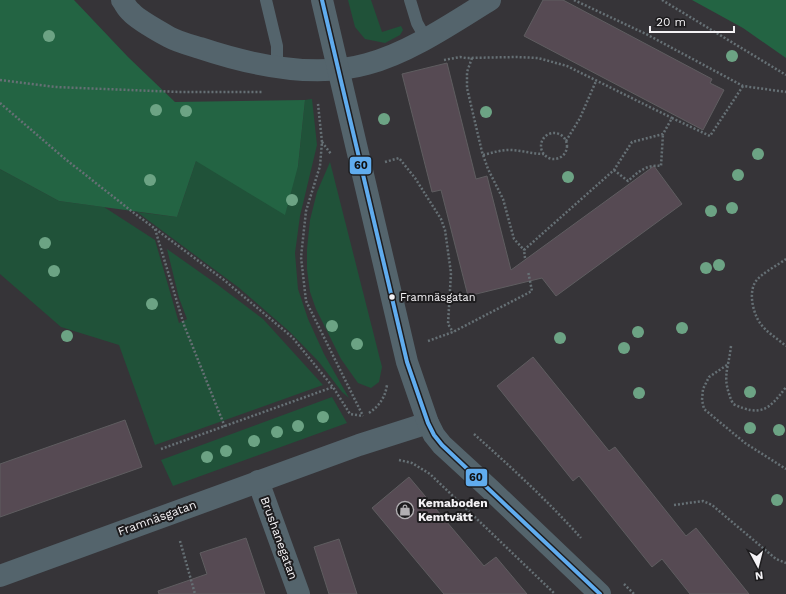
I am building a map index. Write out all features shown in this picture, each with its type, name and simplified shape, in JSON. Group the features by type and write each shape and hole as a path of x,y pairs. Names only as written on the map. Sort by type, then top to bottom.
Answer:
{"street":[{"path":"122,0 131,12 170,38 220,55 277,67 314,71 339,70 368,64 388,56 426,39 489,0"},
{"path":"322,0 408,362 428,423 434,435 442,445 600,594"},
{"name":"Framnäsgatan","path":"0,576 258,481 359,445 428,423"},
{"name":"Brushanegatan","path":"258,481 299,594"}],"lane":[{"path":"266,0 277,46 277,67"},
{"path":"410,0 417,23 426,39"}],"path":[{"path":"574,0 646,34 742,86 786,92"},
{"path":"662,0 786,75"},
{"path":"437,62 460,57 538,58 567,66 710,136 742,86"},
{"path":"472,58 467,72 467,88 483,155 488,169 503,199 514,239 524,250 525,258"},
{"path":"0,80 55,87 179,92 264,92"},
{"path":"566,141 580,118 596,81"},
{"path":"0,103 64,158 155,229 224,280 292,337 333,388 350,414 364,417 306,301 301,257 306,211 320,166 322,142"},
{"path":"614,170 628,182 638,172 646,167 654,165 661,166 663,134 672,118"},
{"path":"553,133 561,135 566,141 567,149 563,156 551,158 545,154 542,147 544,139 553,133"},
{"path":"524,250 614,170 632,142 663,134"},
{"path":"483,155 510,150 534,154 545,154"},
{"path":"384,162 399,158 415,178 441,219 445,230 451,273 448,324 453,332"},
{"path":"155,229 184,325 225,427"},
{"path":"786,259 757,281 754,286 752,298 754,310 760,323 786,346"},
{"path":"428,342 453,332 532,291 528,271"},
{"path":"731,346 727,365 726,381 729,396 733,404 745,410 766,409 775,402 786,387"},
{"path":"727,365 709,377 703,389 702,400 704,410 745,442 786,468"},
{"path":"161,449 333,388"},
{"path":"474,434 512,467 581,538"},
{"path":"394,459 412,463 430,474 555,594"},
{"path":"674,505 703,501 712,505 776,559 786,564"},
{"path":"180,541 195,594"},
{"path":"624,583 634,594"}],"green space":[{"path":"0,0 74,0 128,57 175,102 305,100 298,166 285,215 196,161 177,217 59,201 0,169"},
{"path":"348,0 371,0 382,32 401,26 403,30 400,35 385,43 365,39 355,27"},
{"path":"692,0 786,0 786,58 743,28"},
{"path":"312,99 317,145 300,216 295,253 298,289 308,319 324,354 349,398 342,392 319,362 290,332 238,287 137,212 177,217 196,161 298,166 305,100"},
{"path":"330,162 382,367 379,382 371,388 358,383 341,359 316,309 310,292 307,269 307,249 310,220 317,192"},
{"path":"0,169 59,201 104,207 155,240 179,323 187,319 179,298 167,249 263,319 323,385 155,445 119,345 61,327 0,274"},
{"path":"332,397 347,423 173,486 161,460"}],"building":[{"path":"543,0 563,0 712,79 710,83 724,90 703,130 524,36"},
{"path":"447,63 476,179 487,176 511,270 654,166 682,204 556,296 542,278 468,296 441,190 432,192 402,74"},
{"path":"533,357 609,451 615,447 686,536 696,528 749,594 690,594 662,559 652,567 579,476 573,481 497,386"},
{"path":"125,420 142,467 0,517 0,464"},
{"path":"409,477 484,566 496,557 527,594 444,594 372,508"},
{"path":"246,538 265,594 159,594 158,591 207,574 200,553"},
{"path":"339,539 357,594 329,594 314,547"}],"transit line":[{"name":"60","path":"322,0 407,362 428,423 434,435 442,445 600,594"}],"place":[{"name":"Framnäsgatan","path":"392,297"},
{"name":"Kemaboden Kemtvätt","path":"405,510"}]}
